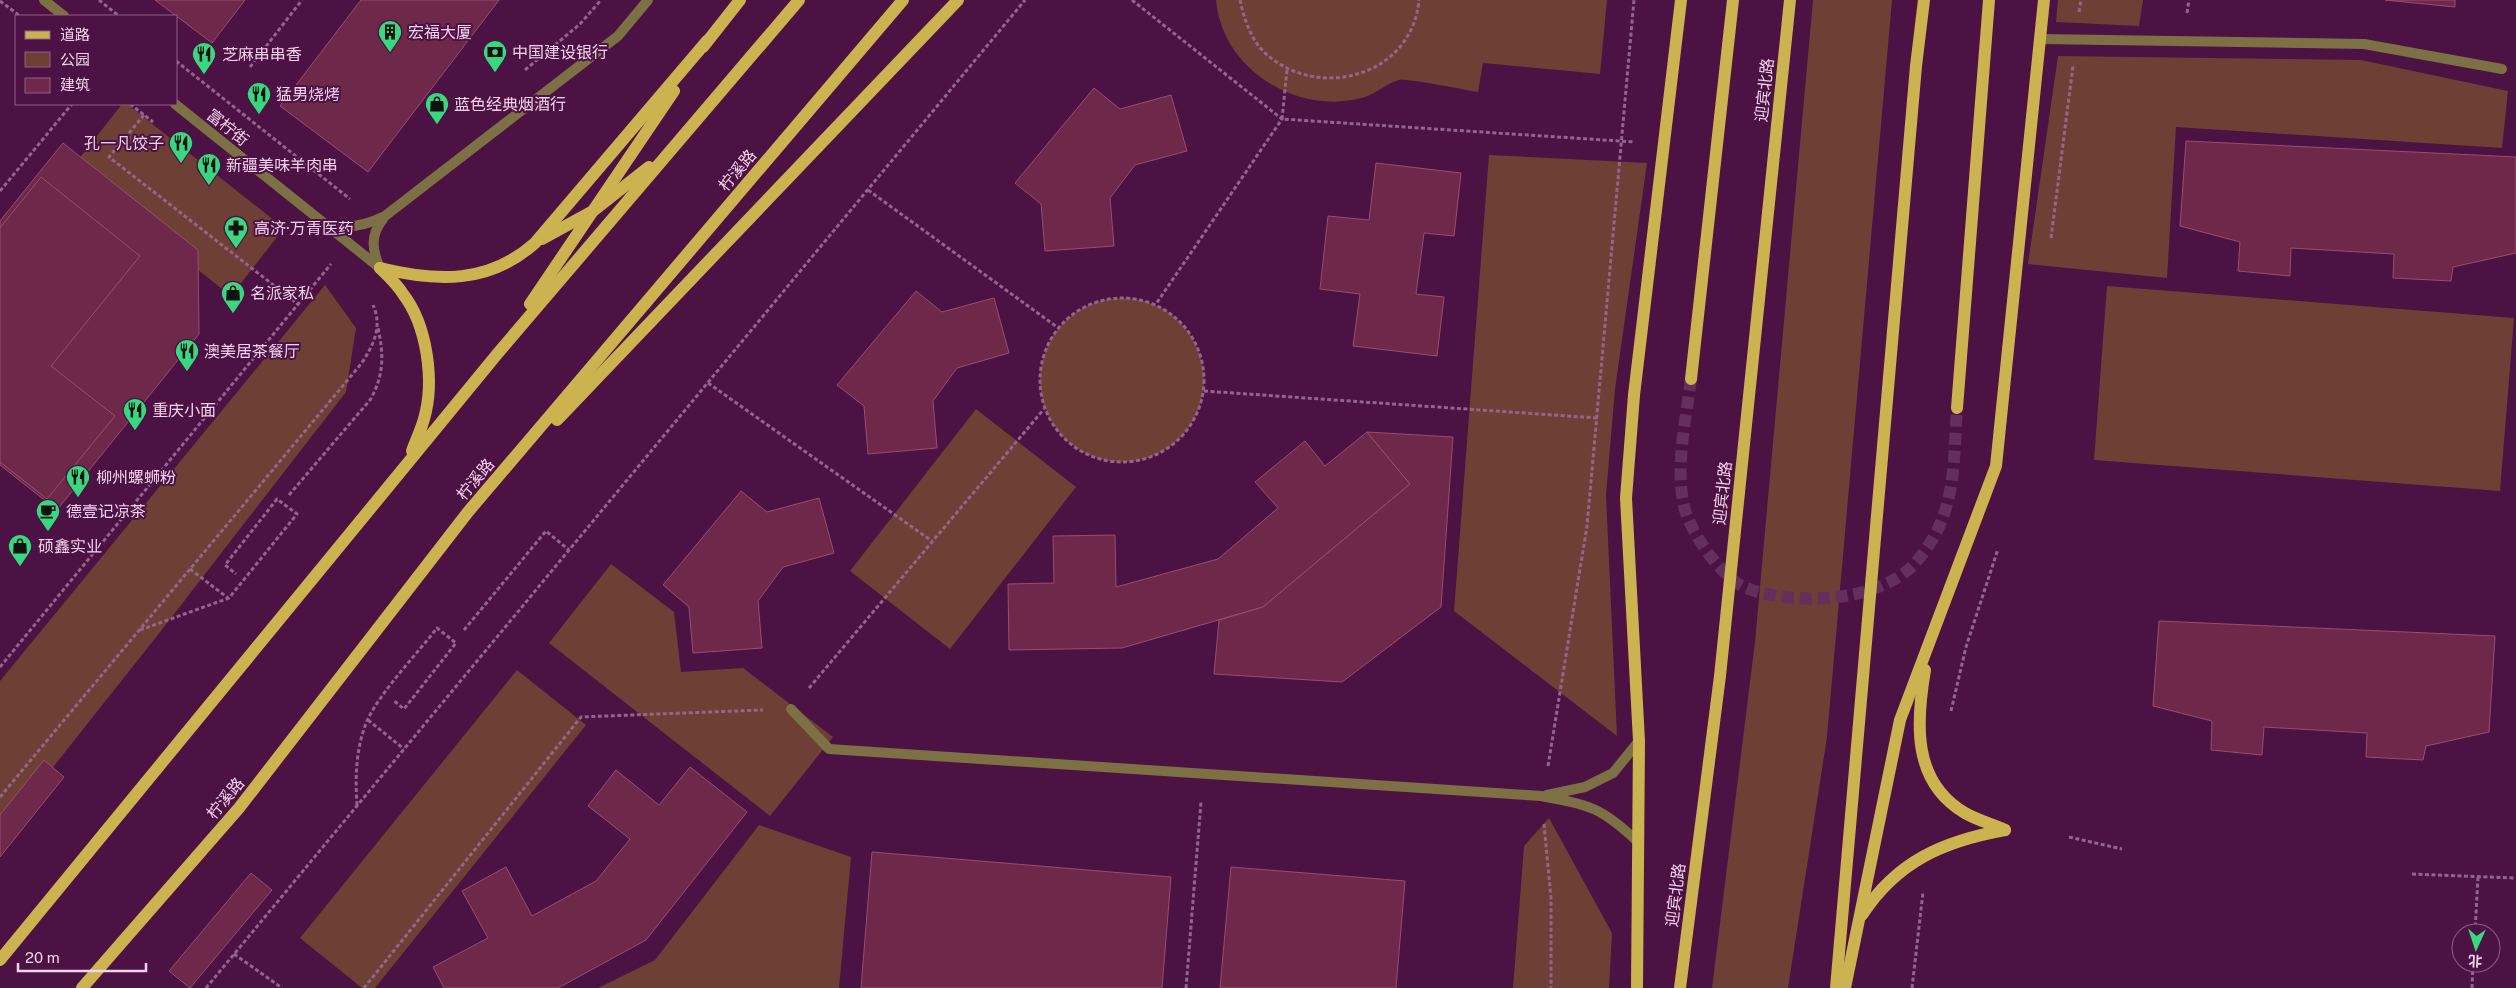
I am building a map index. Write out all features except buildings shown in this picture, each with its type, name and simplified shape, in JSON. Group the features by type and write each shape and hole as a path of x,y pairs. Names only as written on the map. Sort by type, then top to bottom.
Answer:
{"main road":[{"path":"535,243 740,0"},
{"path":"0,960 498,353 799,0"},
{"name":"柠溪路","path":"82,988 239,808 468,512 903,0"},
{"path":"468,512 958,0"},
{"path":"1637,988 1639,741 1626,498 1634,394 1681,0"},
{"path":"1691,378 1733,0"},
{"name":"迎宾北路","path":"1680,988 1720,676 1790,0"},
{"path":"1836,988 1916,66 1924,0"},
{"path":"1957,408 1989,0"},
{"path":"1845,988 1900,720 1991,482 2000,446 2044,0"},
{"path":"498,353 707,41"},
{"path":"380,268 405,274 455,277 478,274 510,263 535,243 593,210 671,150"},
{"path":"380,268 404,294 418,320 427,345 428,380 425,417 408,462"},
{"path":"1858,921 1885,886 1928,853 1954,841 2005,830 1965,813 1934,784 1926,767 1918,727 1929,643"}],"street":[{"path":"44,0 63,15"},
{"path":"380,268 373,252 373,240 376,228 385,216 618,36 648,0"},
{"path":"2041,39 2364,44 2502,69"},
{"name":"富柠街","path":"176,105 330,226 380,268"},
{"path":"330,226 344,228 358,226 385,216"},
{"path":"792,709 829,749 1541,796 1587,804 1614,819 1638,842"},
{"path":"1541,796 1585,788 1613,774 1639,741"}],"path":[{"path":"99,0 118,15"},
{"path":"250,67 302,0"},
{"path":"206,988 1026,0"},
{"path":"1132,0 1282,119 1664,144"},
{"path":"1240,0 1246,24 1263,51 1287,70 1316,79 1345,78 1372,69 1394,53 1411,30 1419,0"},
{"path":"1551,988 1551,898 1541,796 1550,756 1587,526 1634,0"},
{"path":"0,1 19,15"},
{"path":"178,63 358,205"},
{"path":"1156,304 1282,119 1287,70"},
{"path":"0,191 71,105"},
{"path":"144,115 109,157 298,305"},
{"path":"868,190 1057,327"},
{"path":"325,259 338,270"},
{"path":"0,667 332,264"},
{"path":"1130,297 1156,304 1178,319 1194,340 1203,364 1204,391 1197,416 1181,438 1160,454 1135,461 1108,461 1081,451 1058,433 1044,409 1039,380 1043,352 1057,327 1079,308 1104,298 1130,297"},
{"path":"289,495 370,400 376,389 381,375 383,360 374,306 369,300"},
{"path":"0,797 361,364 372,348 378,327"},
{"path":"708,383 932,541"},
{"path":"1204,391 1597,418"},
{"path":"364,988 581,716 792,709 1044,409"},
{"path":"139,630 229,598 297,514 277,499 225,565 236,574"},
{"path":"464,630 546,531 569,550"},
{"path":"190,569 229,598"},
{"path":"357,806 357,770 360,744 368,720 438,628 456,643 404,709 393,700"},
{"path":"368,720 404,749"},
{"path":"1186,988 1203,774"},
{"path":"2068,837 2122,849"},
{"path":"2412,874 2516,878"},
{"path":"2476,923 2478,876"},
{"path":"234,954 282,988"},
{"path":"2472,988 2473,973"}],"green space":[{"path":"1216,0 1607,0 1600,74 1483,63 1478,92 1425,82 1399,80 1365,97 1340,101 1315,100 1290,94 1268,82 1248,67 1233,48 1221,25"},
{"path":"1813,0 1892,0 1827,737 1788,988 1712,988 1755,642"},
{"path":"2058,0 2143,0 2139,26 2056,22"},
{"path":"2058,56 2361,60 2508,91 2502,148 2176,127 2167,278 2028,264"},
{"path":"121,105 128,105 284,228 231,296 71,169"},
{"path":"1489,155 1647,163 1615,389 1606,495 1617,736 1454,611"},
{"path":"325,285 356,328 346,392 157,636 0,834 0,681"},
{"path":"2107,286 2514,318 2500,491 2094,460"},
{"path":"1130,298 1146,301 1161,307 1186,328 1195,341 1201,356 1204,380 1203,396 1195,419 1174,444 1161,453 1146,459 1114,462 1098,459 1083,453 1058,432 1049,419 1043,404 1040,372 1043,356 1049,341 1070,316 1083,307 1098,301"},
{"path":"976,409 1076,487 950,649 850,571"},
{"path":"611,564 674,612 681,672 743,668 833,737 770,816 549,643"},
{"path":"517,670 586,725 375,988 362,988 300,938"},
{"path":"1549,818 1612,933 1609,988 1513,988 1524,846"},
{"path":"759,825 851,857 839,988 598,988 655,960"}],"tunnel":[{"path":"1691,379 1681,459 1682,490 1687,516 1707,552 1735,582 1764,593 1786,597 1811,599 1860,593 1882,586 1901,575 1917,561 1940,525 1946,507 1953,470 1957,408"}],"place":[{"name":"宏福大厦","path":"390,53"},
{"name":"中国建设银行","path":"495,73"},
{"name":"芝麻串串香","path":"204,75"},
{"name":"猛男烧烤","path":"259,115"},
{"name":"蓝色经典烟酒行","path":"437,125"},
{"name":"孔一凡饺子","path":"181,164"},
{"name":"新疆美味羊肉串","path":"209,186"},
{"name":"高济·万青医药","path":"236,249"},
{"name":"名派家私","path":"233,314"},
{"name":"澳美居茶餐厅","path":"187,372"},
{"name":"重庆小面","path":"135,431"},
{"name":"柳州螺蛳粉","path":"78,498"},
{"name":"德壹记凉茶","path":"48,532"},
{"name":"硕鑫实业","path":"20,567"}]}
